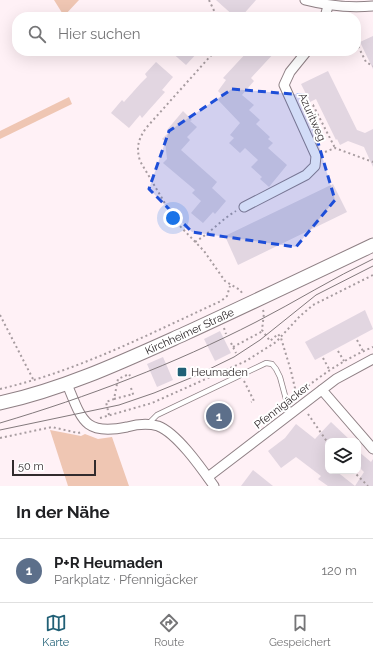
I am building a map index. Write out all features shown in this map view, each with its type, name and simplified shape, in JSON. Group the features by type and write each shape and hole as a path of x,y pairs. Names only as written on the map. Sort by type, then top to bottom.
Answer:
{"main road":[{"name":"Kirchheimer Straße","path":"0,404 32,396 67,384 135,356 373,245"}],"street":[{"path":"305,0 328,6 348,8 373,6"},
{"path":"326,12 328,6"},
{"name":"Azuritweg","path":"244,207 306,175 314,166 316,156 284,86 290,72 303,56"},
{"name":"Pfennigäcker","path":"208,477 348,371 373,359"},
{"path":"67,384 80,413 90,425 104,430 148,424 161,428 173,435 214,486"},
{"path":"322,390 373,449"}],"lane":[{"path":"148,424 157,415 265,364 272,364 276,369 290,414"}],"path":[{"path":"209,0 215,12"},
{"path":"361,52 366,62 373,66"},
{"path":"211,56 146,128 138,140 137,150 140,161 171,215 230,285 240,290 251,314 262,309 264,313 263,332 270,341 278,334 281,338 292,370 296,395 311,421 325,438"},
{"path":"294,108 306,103 313,105 335,148 373,162"},
{"path":"316,156 335,148"},
{"path":"195,242 211,232 227,217 244,207"},
{"path":"0,438 52,427 79,433 99,418 152,404 237,366 265,350 281,338 300,316 313,305 373,275"},
{"path":"0,389 34,380 102,355 221,301 227,296 230,285"},
{"path":"0,315 34,380"},
{"path":"233,347 263,332"},
{"path":"357,340 363,351"},
{"path":"231,343 236,353"},
{"path":"338,350 344,361"},
{"path":"323,358 329,369"},
{"path":"237,366 254,401 251,402"},
{"path":"114,399 118,379 129,374 130,376"},
{"path":"131,388 134,397"},
{"path":"108,416 106,402 133,394"},
{"path":"356,474 368,486"}],"highlighted area":[{"path":"232,89 304,95 335,200 296,247 192,232 149,189 169,131"}],"shaded area":[{"path":"54,0 79,0 68,12 62,12"},
{"path":"69,97 72,104 0,139 0,131"},
{"path":"50,430 81,436 85,434 98,439 112,437 129,486 68,486"}],"building":[{"path":"216,0 256,0 245,12 229,12"},
{"path":"373,36 373,69 361,44 361,42"},
{"path":"176,56 194,56 186,65"},
{"path":"243,56 271,56 251,78 254,81 242,95 254,105 249,110 260,120 256,124 270,137 268,139 273,143 268,148 287,165 269,187 260,179 262,177 251,167 258,160 245,148 240,153 229,143 234,138 230,135 240,123 218,100 222,95 218,91 226,80 223,78"},
{"path":"156,62 173,77 162,90 165,92 142,118 140,115 129,128 111,113 122,100 124,102 147,77 145,74"},
{"path":"328,71 357,130 365,133 373,129 373,167 364,147 348,141 340,145 337,139 336,140 316,99 310,102 301,84"},
{"path":"183,111 192,120 190,121 197,127 187,137 190,140 181,150 217,182 212,188 226,201 215,214 213,212 203,223 191,213 201,201 192,193 195,190 163,163 167,159 165,141 162,139 169,132 167,130"},
{"path":"333,184 347,212 238,265 225,236"},
{"path":"365,310 373,329 315,360 305,342"},
{"path":"220,331 231,353 215,361 204,339"},
{"path":"163,357 173,380 157,387 147,364"},
{"path":"331,422 348,438 325,438 325,474 340,474 355,486 328,486 318,479 321,476 296,457 281,468 268,451 285,438 296,424 315,439"},
{"path":"361,454 371,462 373,459 373,486 355,486 364,472 361,469"},
{"path":"253,470 273,486 241,486"}],"tram line":[{"path":"0,423 98,391 194,352 256,322 373,259"},
{"path":"0,430 119,405 193,377 234,357 260,340 316,295 373,266"}],"place":[{"name":"Heumaden","path":"182,372"},
{"name":"P+R Heumaden","path":"219,416"}]}
